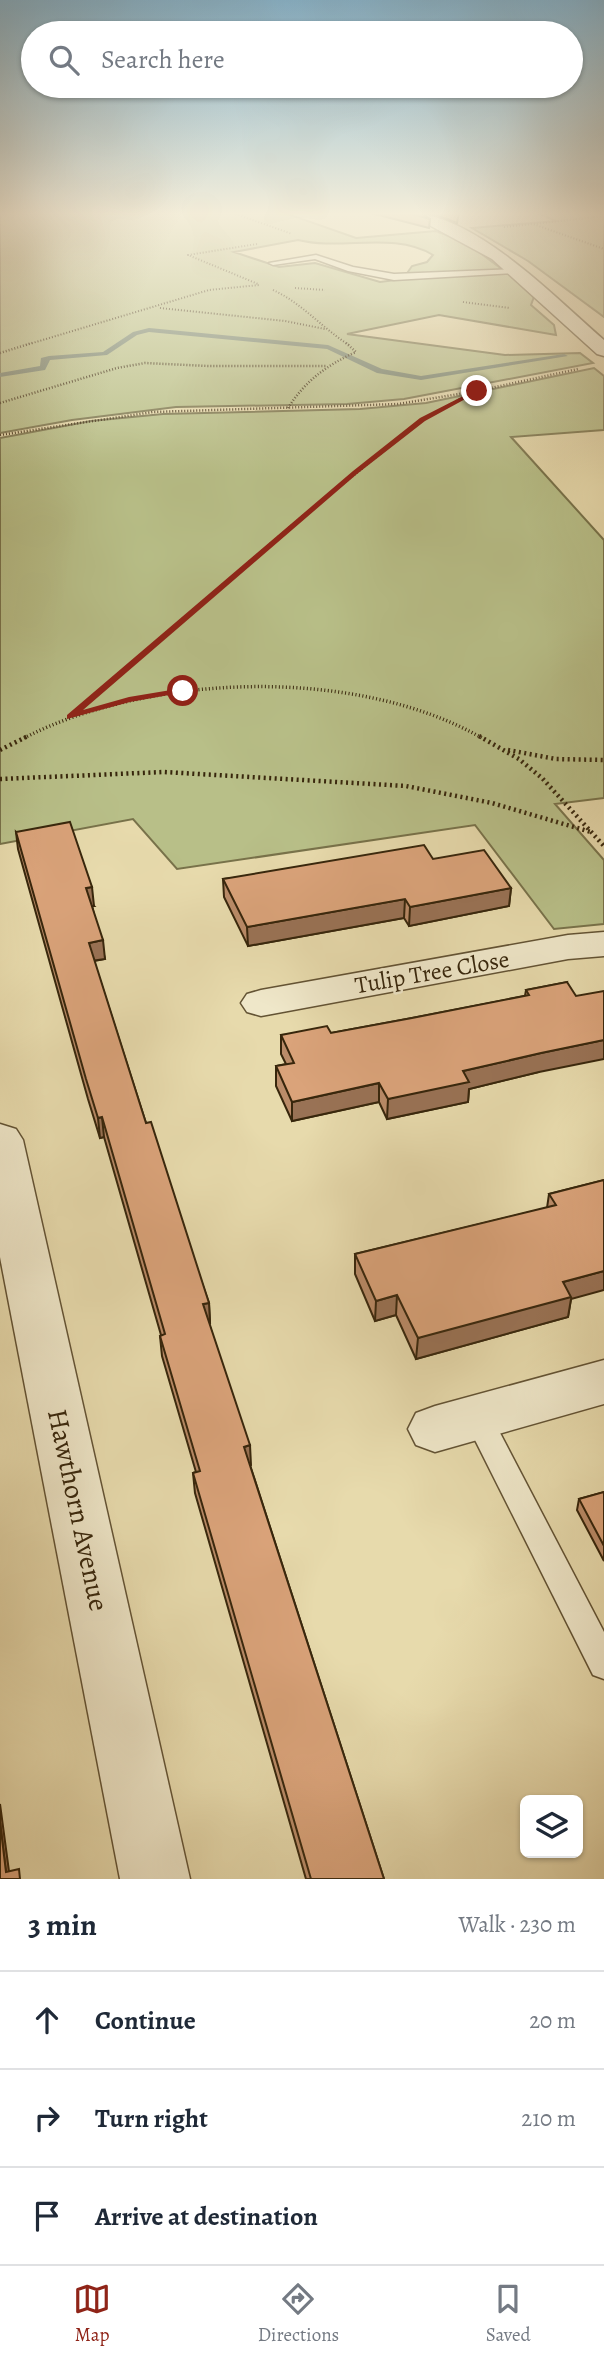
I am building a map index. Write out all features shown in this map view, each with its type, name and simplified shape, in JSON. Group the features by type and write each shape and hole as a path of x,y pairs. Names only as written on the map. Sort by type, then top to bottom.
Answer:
{"street":[{"path":"548,300 604,350"},
{"name":"Tulip Tree Close","path":"261,1003 568,947 604,944"},
{"name":"Hawthorn Avenue","path":"0,1140 155,1879"},
{"path":"456,1424 604,1382"}],"lane":[{"path":"456,1424 604,1664"}],"path":[{"path":"0,353 181,300"},
{"path":"288,408 298,391 316,372 356,352 292,300"},
{"path":"458,301 508,308 557,307"},
{"path":"157,308 285,321 326,329"},
{"path":"0,403 27,398 107,370 162,361 218,366 273,362 327,366"},
{"path":"0,435 143,413 381,406 477,391 578,369"},
{"path":"70,717 355,472 422,420 477,391"},
{"path":"0,750 27,734 70,717 129,700 183,691 236,687 296,688 371,698 442,718 505,750 550,785 604,846"},
{"path":"505,750 556,759 604,760"},
{"path":"0,779 164,772 393,785 492,803 592,832"}],"green space":[{"path":"0,300 533,300 531,305 554,325 556,335 439,315 347,334 505,355 580,353 593,363 404,399 347,404 176,407 72,420 0,433"},
{"path":"581,300 604,300 604,317"},
{"path":"594,368 604,376 604,430 511,437 604,540 604,798 555,804 604,860 604,924 554,929 475,825 177,869 133,819 0,844 0,438 91,421 163,414 360,409 426,403"}],"building":[{"path":"70,822 92,887 86,888 103,940 89,943 146,1123 151,1122 209,1303 203,1304 250,1445 244,1447 384,1879 311,1879 193,1473 200,1471 160,1336 165,1334 102,1117 98,1118 86,1079 16,832"},
{"path":"424,845 433,859 484,850 511,888 410,907 405,899 247,927 223,879"},
{"path":"567,982 576,996 604,991 604,1040 463,1071 469,1082 388,1099 379,1083 292,1102 276,1066 294,1063 281,1035 327,1026 331,1033 412,1018 529,995 526,990"},
{"path":"604,1180 604,1271 563,1282 571,1297 418,1338 397,1295 376,1301 355,1254 556,1205 549,1194"},
{"path":"604,1492 604,1546 579,1499"},
{"path":"0,1822 6,1872 19,1869 20,1879 0,1879"}],"waterway":[{"path":"0,375 42,368 45,365 44,360 49,358 105,354 135,333 149,330 328,347 380,371 421,378 564,356"}],"route":[{"path":"183,691 129,700 70,717 355,472 422,420 477,391"}]}
